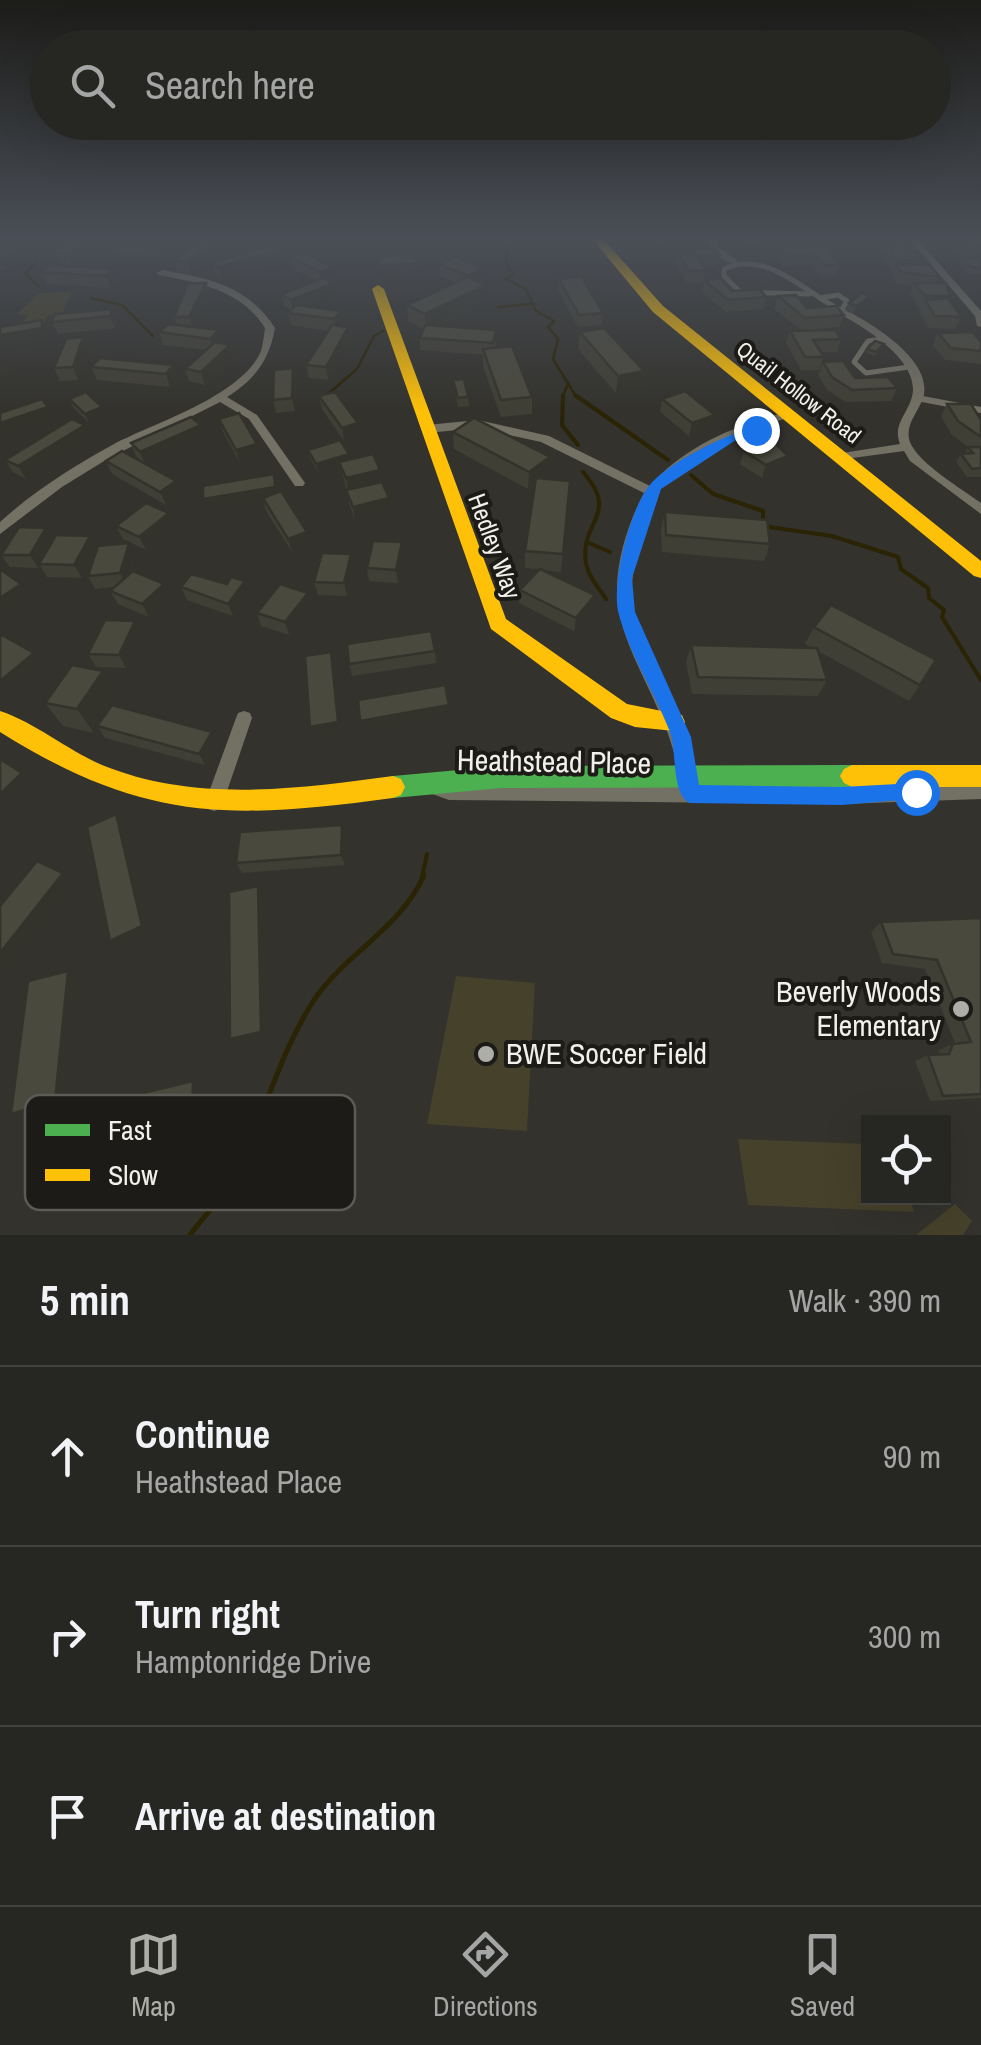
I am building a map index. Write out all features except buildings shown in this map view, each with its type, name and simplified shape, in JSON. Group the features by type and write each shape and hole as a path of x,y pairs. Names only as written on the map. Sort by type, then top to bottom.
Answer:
{"street":[{"path":"3,522 123,444 219,398 260,362 270,336 268,323 254,305 241,298"},
{"name":"Hedley Way","path":"381,298 498,624 620,711 636,718 674,722"},
{"name":"Quail Hollow Road","path":"648,298 981,571"},
{"path":"963,298 981,319"},
{"path":"841,311 884,339 909,367 918,398 902,427 906,447 919,462 981,510"},
{"path":"219,398 253,416 298,483"},
{"path":"689,784 674,722 632,625 624,594 627,565 652,492 699,455 741,432 769,427 787,415"},
{"path":"427,429 478,424 545,439 652,492"},
{"path":"842,458 906,447"},
{"path":"214,804 244,718"},
{"name":"Heathstead Place","path":"0,720 58,756 120,785 214,804 298,804 457,779 689,784 981,776"},
{"name":"Heathstead Place","path":"689,784 842,796 981,791"}],"lane":[{"path":"817,298 841,311 847,301 842,298"},
{"path":"884,339 868,341 854,362 866,373 909,367"},
{"path":"918,398 981,410"}],"shaded area":[{"path":"34,298 69,298 62,314 48,315 43,323 22,324 27,316 17,314"},
{"name":"BWE Soccer Field","path":"456,976 535,983 527,1131 427,1124"},
{"path":"738,1139 861,1144 861,1205 912,1205 914,1212 748,1205"},
{"path":"955,1204 972,1221 963,1235 916,1235"}],"waterway":[{"path":"91,298 122,305 153,336"},
{"path":"530,298 536,311 554,321 548,327 558,339 553,359 575,395"},
{"path":"498,307 531,304"},
{"path":"327,395 357,369 374,336 383,331"},
{"path":"563,396 568,384"},
{"path":"575,395 668,460"},
{"path":"563,396 562,425 578,445"},
{"path":"583,472 599,498 585,549 586,563 606,599"},
{"path":"691,475 713,494 763,511 763,523 769,527 832,536 898,557 901,569 928,588 929,598 944,610 942,617 981,680"},
{"path":"589,543 610,552"},
{"path":"422,877 427,854"},
{"path":"269,1095 314,1000 341,968 402,910 424,875"},
{"path":"190,1235 210,1210"}],"traffic: fast":[{"path":"393,787 502,777 852,776"}],"traffic: slow":[{"path":"381,298 498,624 619,711 635,718 674,722"},
{"path":"648,298 981,571"},
{"path":"0,720 98,774 189,798 284,800 393,787"},
{"path":"852,776 981,776"}],"place":[{"name":"Beverly Woods Elementary","path":"961,1009"},
{"name":"BWE Soccer Field","path":"486,1054"}],"route":[{"path":"756,430 734,435 656,486 646,504 624,578 626,612 665,707 682,737 690,794 842,796 916,792"}]}
